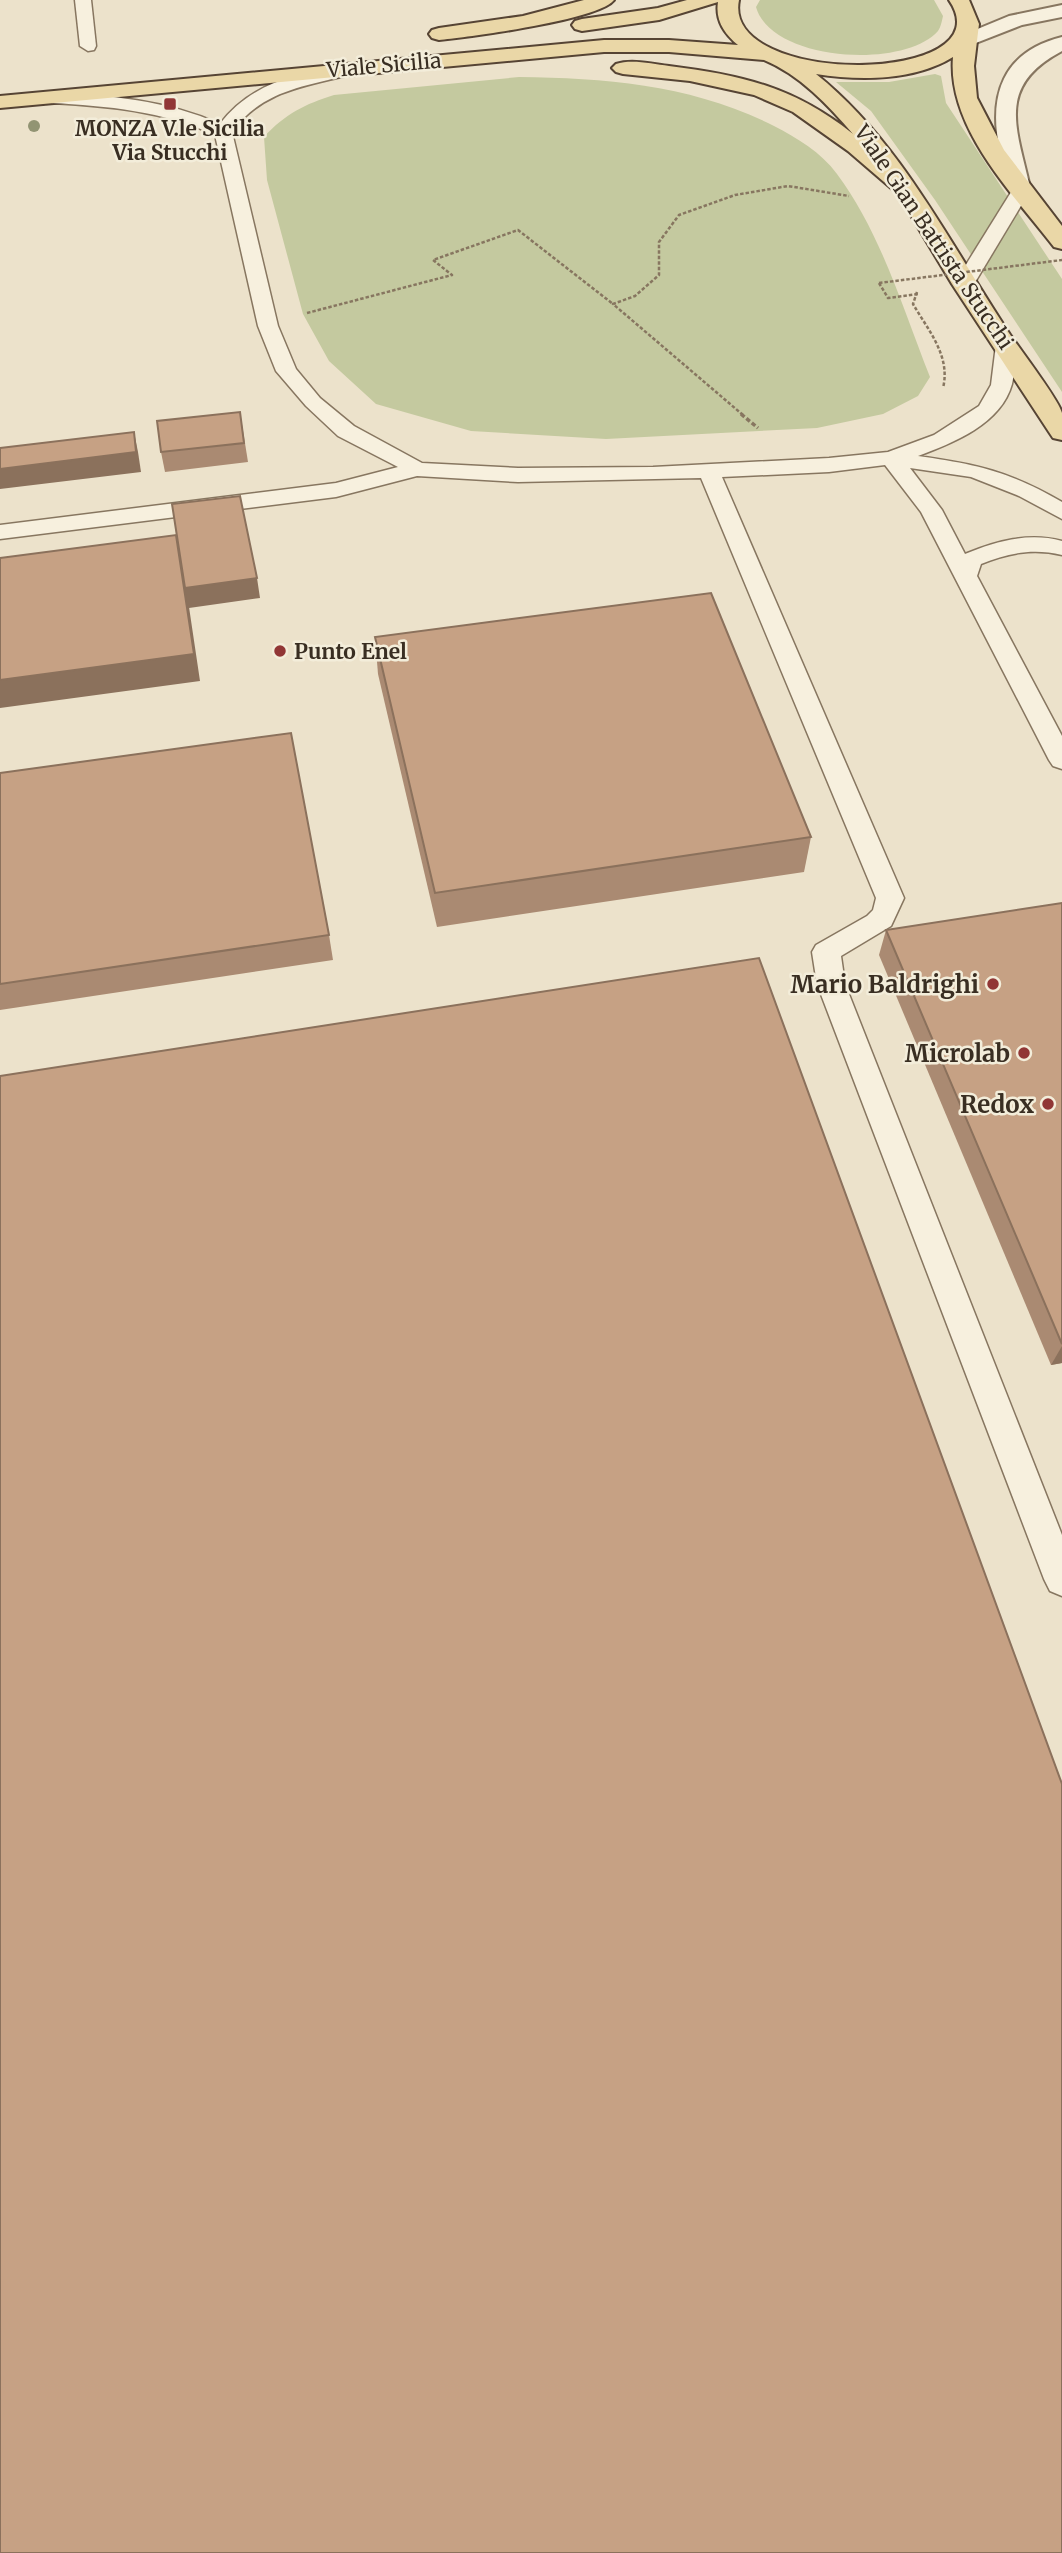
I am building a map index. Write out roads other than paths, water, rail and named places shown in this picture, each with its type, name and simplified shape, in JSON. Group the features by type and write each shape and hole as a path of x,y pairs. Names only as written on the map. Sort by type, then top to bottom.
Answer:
{"main road":[{"name":"Viale Sicilia","path":"604,0 570,12 419,38 610,22 659,14 710,0"},
{"name":"Viale Gian Battista Stucchi","path":"729,0 727,13 733,30 746,42 776,57 823,89 854,118 907,190 964,284 1062,432"},
{"path":"959,0 968,15 963,39 966,99 981,129 1062,242"},
{"name":"Viale Gian Battista Stucchi","path":"776,57 832,70 884,70 929,61 963,39"},
{"name":"Viale Sicilia","path":"0,102 604,46 679,46 776,57"},
{"path":"425,61 535,61 669,72 767,93 808,112 907,190"}],"street":[{"path":"963,39 1016,20 1062,11"},
{"path":"1020,186 1003,119 1006,99 1014,75 1030,61 1062,43"}],"lane":[{"path":"83,0 88,46"},
{"path":"375,66 307,77 266,92 235,112 223,132 268,326 286,371 313,402 346,431 417,469"},
{"path":"46,98 103,100 174,111 223,132"},
{"path":"964,284 1020,186"},
{"path":"891,458 942,440 987,410 1001,385 1006,345"},
{"path":"891,458 931,510 1062,760"},
{"path":"0,532 336,489 417,469 518,475 709,472 891,458 976,471 1027,491 1062,512"},
{"path":"709,472 890,898 887,912 879,924 849,937 826,952 831,984 1062,1580"},
{"path":"965,578 971,560 992,550 1047,542 1062,548"}],"place":[{"name":"MONZA V.le Sicilia Via Stucchi","path":"170,104"},
{"name":"Punto Enel","path":"280,651"},
{"name":"Mario Baldrighi","path":"993,984"},
{"name":"Microlab","path":"1024,1053"},
{"name":"Redox","path":"1048,1104"}]}
